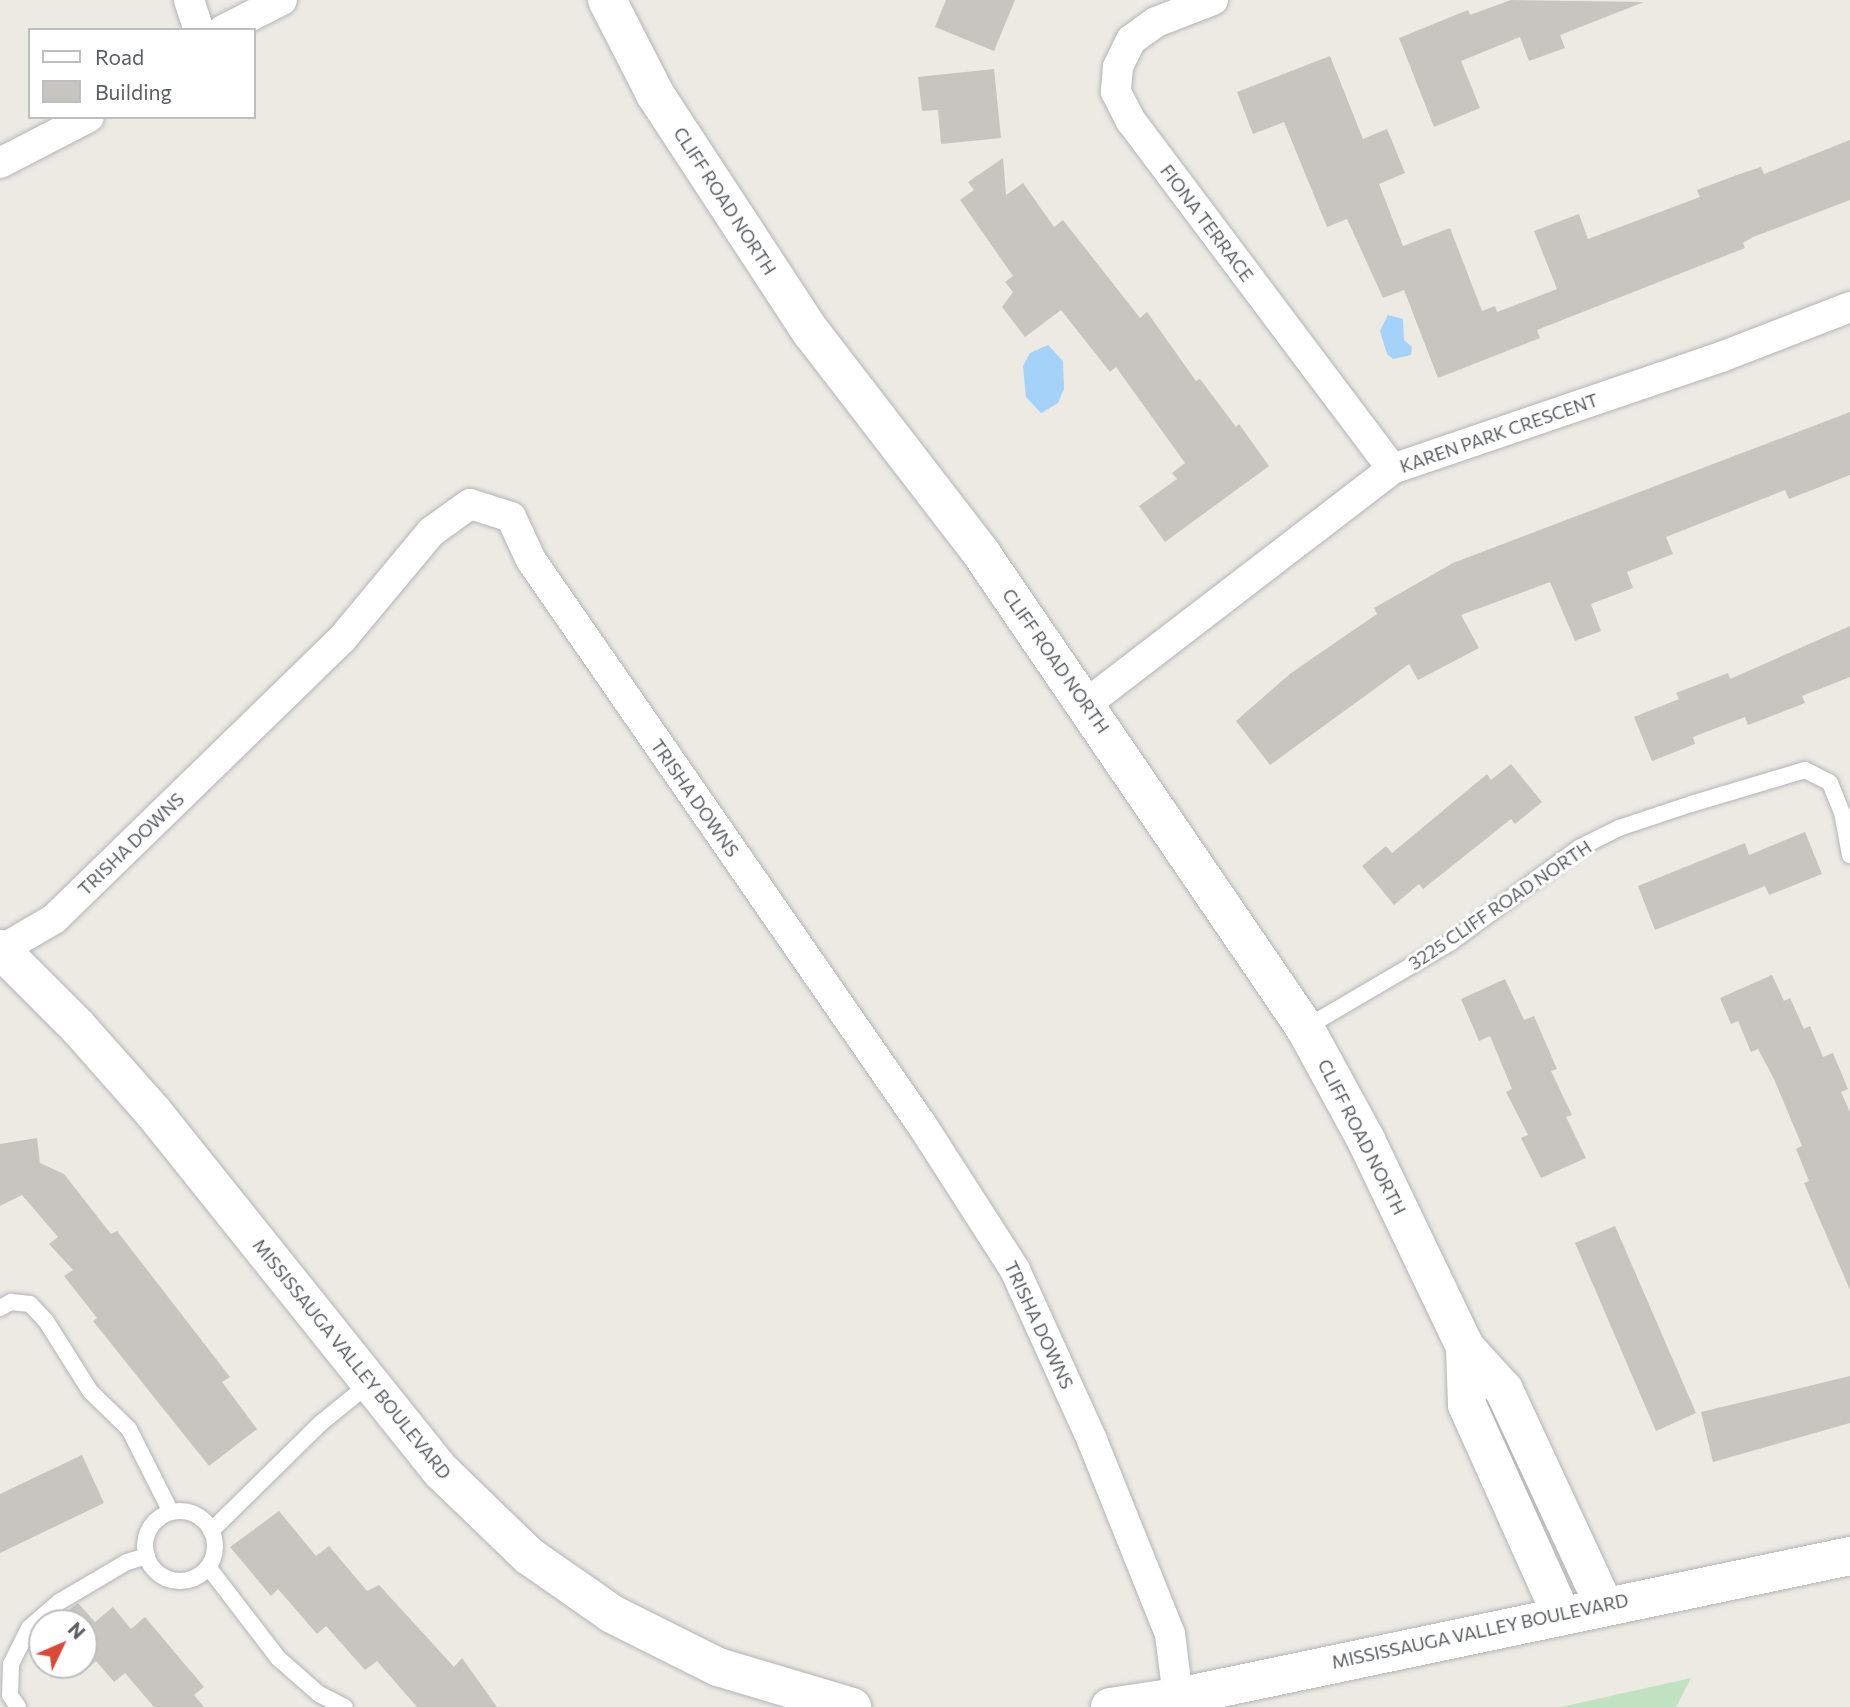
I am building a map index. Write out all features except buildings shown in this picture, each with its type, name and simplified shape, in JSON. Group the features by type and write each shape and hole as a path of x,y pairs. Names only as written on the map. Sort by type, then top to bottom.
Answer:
{"street":[{"path":"189,0 199,28"},
{"path":"227,28 282,0"},
{"name":"CLIFF ROAD NORTH","path":"607,0 655,94 811,332 981,553 1305,1028 1366,1140 1465,1347 1504,1390 1604,1605"},
{"name":"FIONA TERRACE","path":"1213,0 1156,22 1131,40 1118,67 1116,92 1131,121 1392,470"},
{"path":"0,163 85,119"},
{"name":"KAREN PARK CRESCENT","path":"1086,704 1392,470 1721,357 1850,307"},
{"name":"TRISHA DOWNS","path":"0,950 54,919 342,639 431,532 470,504 511,517 531,560 922,1125 1015,1270 1092,1440 1166,1622 1180,1702"},
{"name":"MISSISSAUGA VALLEY BOULEVARD","path":"0,950 78,1027 154,1113 442,1472 529,1556 612,1614 718,1667 801,1701 852,1707"},
{"name":"CLIFF ROAD NORTH","path":"1465,1347 1467,1405 1561,1614"},
{"name":"MISSISSAUGA VALLEY BOULEVARD","path":"1110,1707 1180,1702 1561,1614 1850,1556"}],"lane":[{"name":"3225 CLIFF ROAD NORTH","path":"1305,1028 1450,943 1579,848 1619,828 1691,804 1805,770 1830,783 1842,812 1850,855"},
{"path":"0,1308 11,1303 30,1304 46,1321 90,1391 129,1429 171,1512"},
{"path":"211,1531 321,1423 370,1383"},
{"path":"171,1512 193,1513 211,1531 216,1547 209,1568 189,1581 167,1580 150,1567 145,1546 152,1525 171,1512"},
{"path":"18,1707 9,1695 11,1664 29,1628 59,1602 127,1562 147,1556"},
{"path":"209,1568 278,1658 319,1694 345,1707"}],"green space":[{"path":"1691,1678 1676,1707 1561,1707"}],"water":[{"path":"1388,315 1403,319 1404,340 1412,347 1411,355 1393,359 1387,354 1380,331"},
{"path":"1048,345 1063,361 1064,389 1058,403 1041,413 1026,397 1023,366 1030,353"}]}
